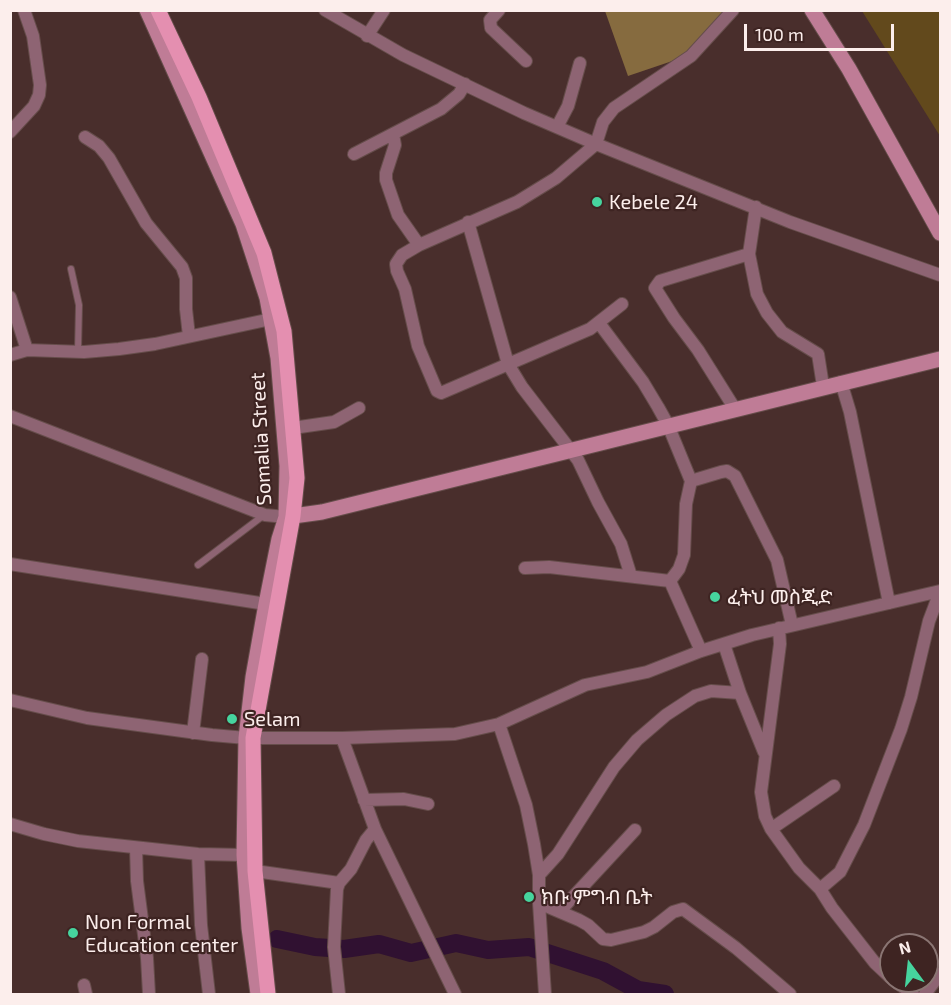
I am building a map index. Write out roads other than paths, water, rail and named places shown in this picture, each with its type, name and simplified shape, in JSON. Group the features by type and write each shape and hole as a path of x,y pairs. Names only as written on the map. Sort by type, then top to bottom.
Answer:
{"main road":[{"name":"Somalia Street","path":"147,10 243,225 258,267 271,319 289,428"},
{"path":"158,10 199,98 264,253 284,332 289,428 297,478 250,738 249,928 258,994"},
{"path":"812,10 849,69 940,233"},
{"path":"289,517 333,509 571,448 940,359"},
{"name":"Somalia Street","path":"250,738 253,677 279,539 289,517"},
{"path":"248,865 268,994"}],"street":[{"path":"10,132 34,106 39,95 40,85 33,36 24,10"},
{"path":"325,10 403,55 596,144 843,241 940,275"},
{"path":"368,36 384,10"},
{"path":"499,10 490,20 490,28 526,61"},
{"path":"622,304 599,323 442,393 438,392 418,346 405,289 396,267 399,258 419,245 517,202 545,186 596,144 603,122 614,108 691,56 733,10"},
{"path":"557,127 568,106 580,63"},
{"path":"354,154 449,104 465,84"},
{"path":"393,134 395,145 386,180 398,215 419,245"},
{"path":"85,137 99,146 109,158 146,222 182,267 186,278 189,336"},
{"path":"756,207 749,254 761,303 782,333 818,353 823,386"},
{"path":"468,222 508,364 527,394 571,448 621,544 632,576"},
{"path":"735,409 656,288 660,281 749,254"},
{"path":"10,297 27,350"},
{"path":"10,355 27,350 78,352 155,344 271,319"},
{"path":"599,323 644,382 668,425 691,482 686,504 684,555 679,569 670,581"},
{"path":"841,382 850,412 889,603"},
{"path":"289,428 339,420 358,408"},
{"path":"10,416 265,515 289,517"},
{"path":"691,482 727,471 735,476 777,560 786,627 765,754 762,802 765,816 771,829 799,868 820,889 832,908 879,965"},
{"path":"10,564 266,604"},
{"path":"525,568 549,567 670,581"},
{"path":"670,581 701,651"},
{"path":"10,700 87,718 193,733 250,738 440,736 499,724 581,686 647,672 724,644 940,591"},
{"path":"820,889 840,872 864,825 901,729 929,621 940,591"},
{"path":"724,644 740,693 765,754"},
{"path":"193,733 202,659"},
{"path":"539,875 558,854 624,753 666,715 695,696 711,692 740,693"},
{"path":"499,724 526,805 539,875 545,994"},
{"path":"342,738 375,829 455,994"},
{"path":"771,829 834,786"},
{"path":"364,800 404,799 428,804"},
{"path":"10,825 78,841 198,854 339,883"},
{"path":"339,994 334,952 339,883 351,869 366,840 375,829"},
{"path":"560,911 635,830"},
{"path":"136,848 137,881 147,958 149,994"},
{"path":"198,854 201,925 210,994"},
{"path":"539,903 588,925 603,939 611,940 644,932 673,912 683,909 736,948 782,992"},
{"path":"925,994 940,974"}],"lane":[{"path":"71,269 78,305 78,352"},
{"path":"198,565 265,515"}],"waterway":[{"path":"277,939 315,947 344,949 379,944 411,953 456,943 488,950 529,947 603,971 638,990 665,994"}],"place":[{"name":"Kebele 24","path":"597,202"},
{"name":"ፈትህ መስጂድ","path":"715,597"},
{"name":"Selam","path":"232,719"},
{"name":"ክቡ ምግብ ቤት","path":"529,897"},
{"name":"Non Formal Education center","path":"73,933"}]}
